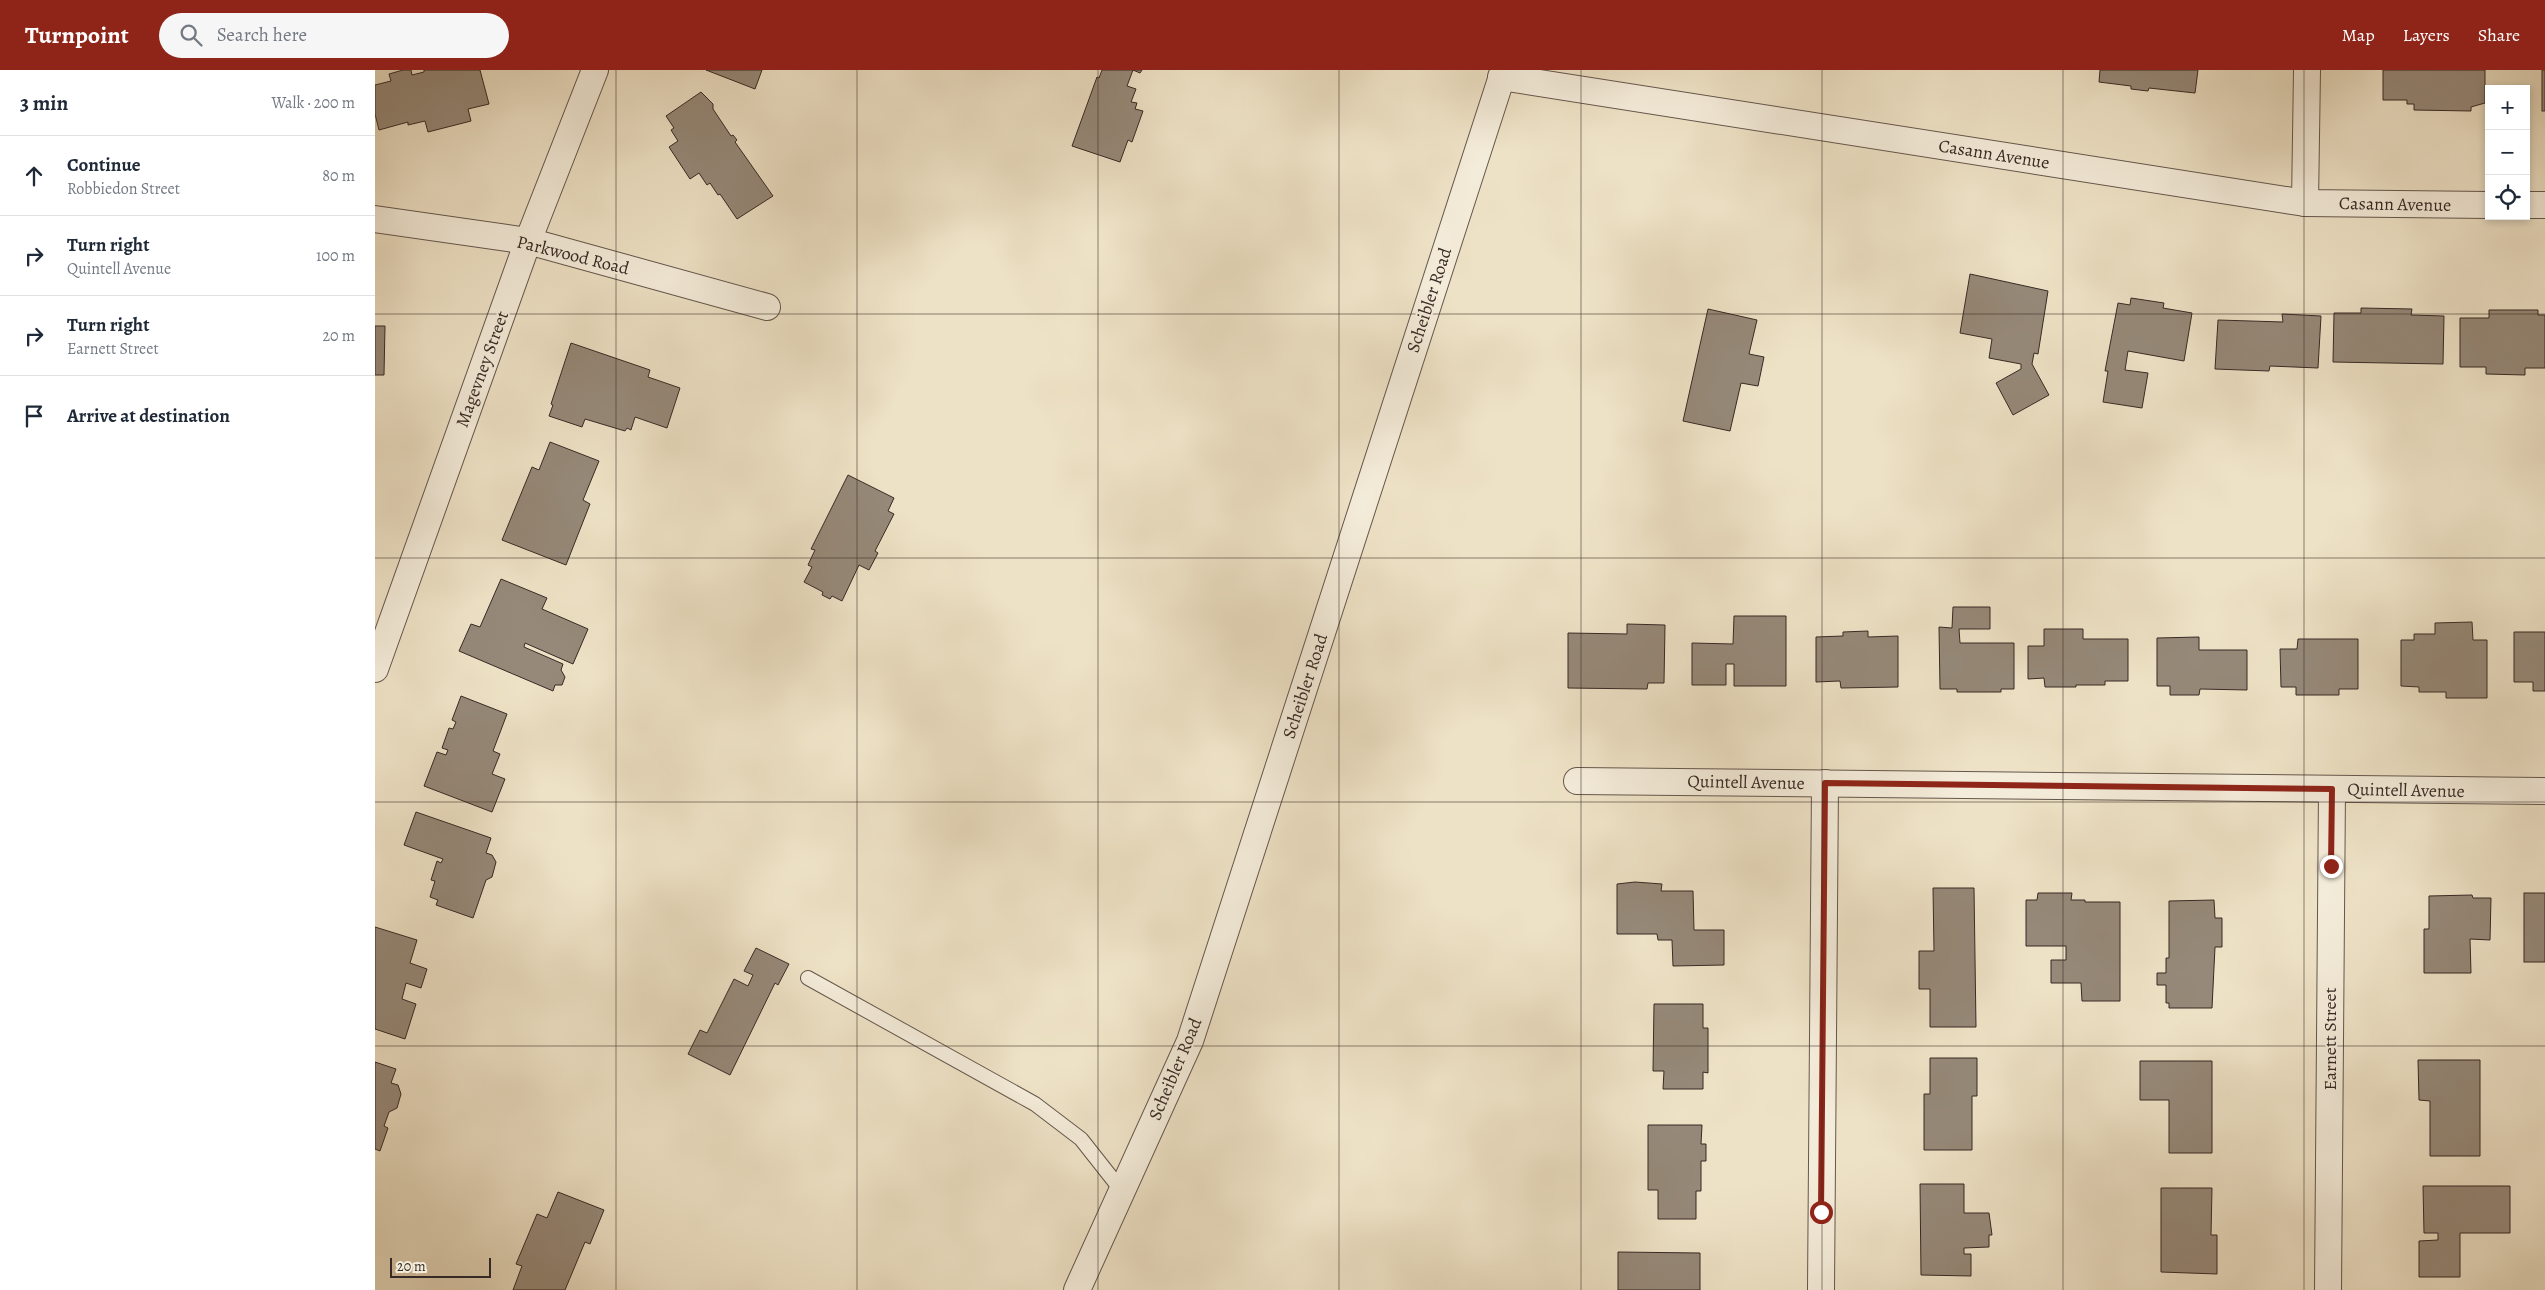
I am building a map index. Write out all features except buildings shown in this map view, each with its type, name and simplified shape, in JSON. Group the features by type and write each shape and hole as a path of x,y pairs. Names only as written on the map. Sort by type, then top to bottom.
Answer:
{"street":[{"name":"Magevney Street","path":"375,669 528,241 595,70"},
{"path":"2305,203 2307,70"},
{"name":"Casann Avenue","path":"1503,74 2305,203 2485,205"},
{"name":"Scheibler Road","path":"1077,1290 1190,1041 1503,74"},
{"path":"2530,205 2545,205"},
{"name":"Parkwood Road","path":"375,219 528,241 767,307"},
{"name":"Quintell Avenue","path":"1577,781 2545,791"},
{"path":"1821,1290 1825,783"},
{"name":"Earnett Street","path":"2328,1290 2332,789"}],"lane":[{"path":"808,978 1035,1104 1081,1139 1122,1191"}],"route":[{"path":"1821,1212 1825,783 2332,789 2331,866"}]}
